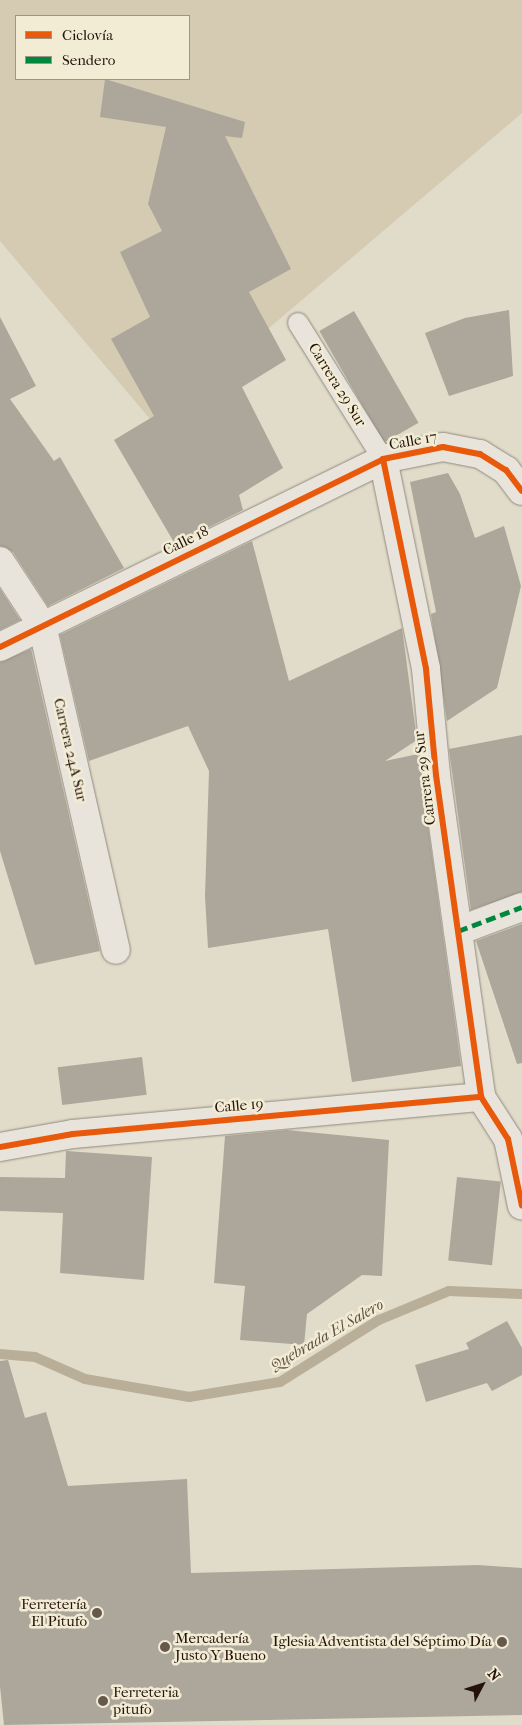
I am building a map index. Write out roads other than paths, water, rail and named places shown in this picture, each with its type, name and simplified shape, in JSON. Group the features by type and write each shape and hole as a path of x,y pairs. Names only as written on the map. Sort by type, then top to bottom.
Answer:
{"street":[{"name":"Calle 17","path":"383,459 443,448 480,454 506,470 522,491"},
{"name":"Calle 18","path":"0,648 383,459"},
{"name":"Carrera 29 Sur","path":"383,459 426,668 436,775 481,1097"},
{"name":"Carrera 24A Sur","path":"0,561 42,626 116,950"},
{"path":"458,931 522,907"},
{"path":"481,1097 508,1139 522,1206"},
{"name":"Calle 19","path":"0,1146 73,1134 481,1097"}],"lane":[{"name":"Carrera 29 Sur","path":"298,323 383,459"}],"waterway":[{"name":"Quebrada El Salero","path":"0,1354 35,1357 85,1379 189,1397 280,1382 379,1320 449,1291 522,1294"}],"place":[{"name":"Ferretería El Pitufo","path":"97,1613"},
{"name":"Iglesia Adventista del Séptimo Día","path":"502,1642"},
{"name":"Mercadería Justo Y Bueno","path":"165,1647"},
{"name":"Ferreteria pitufo","path":"103,1701"}]}
